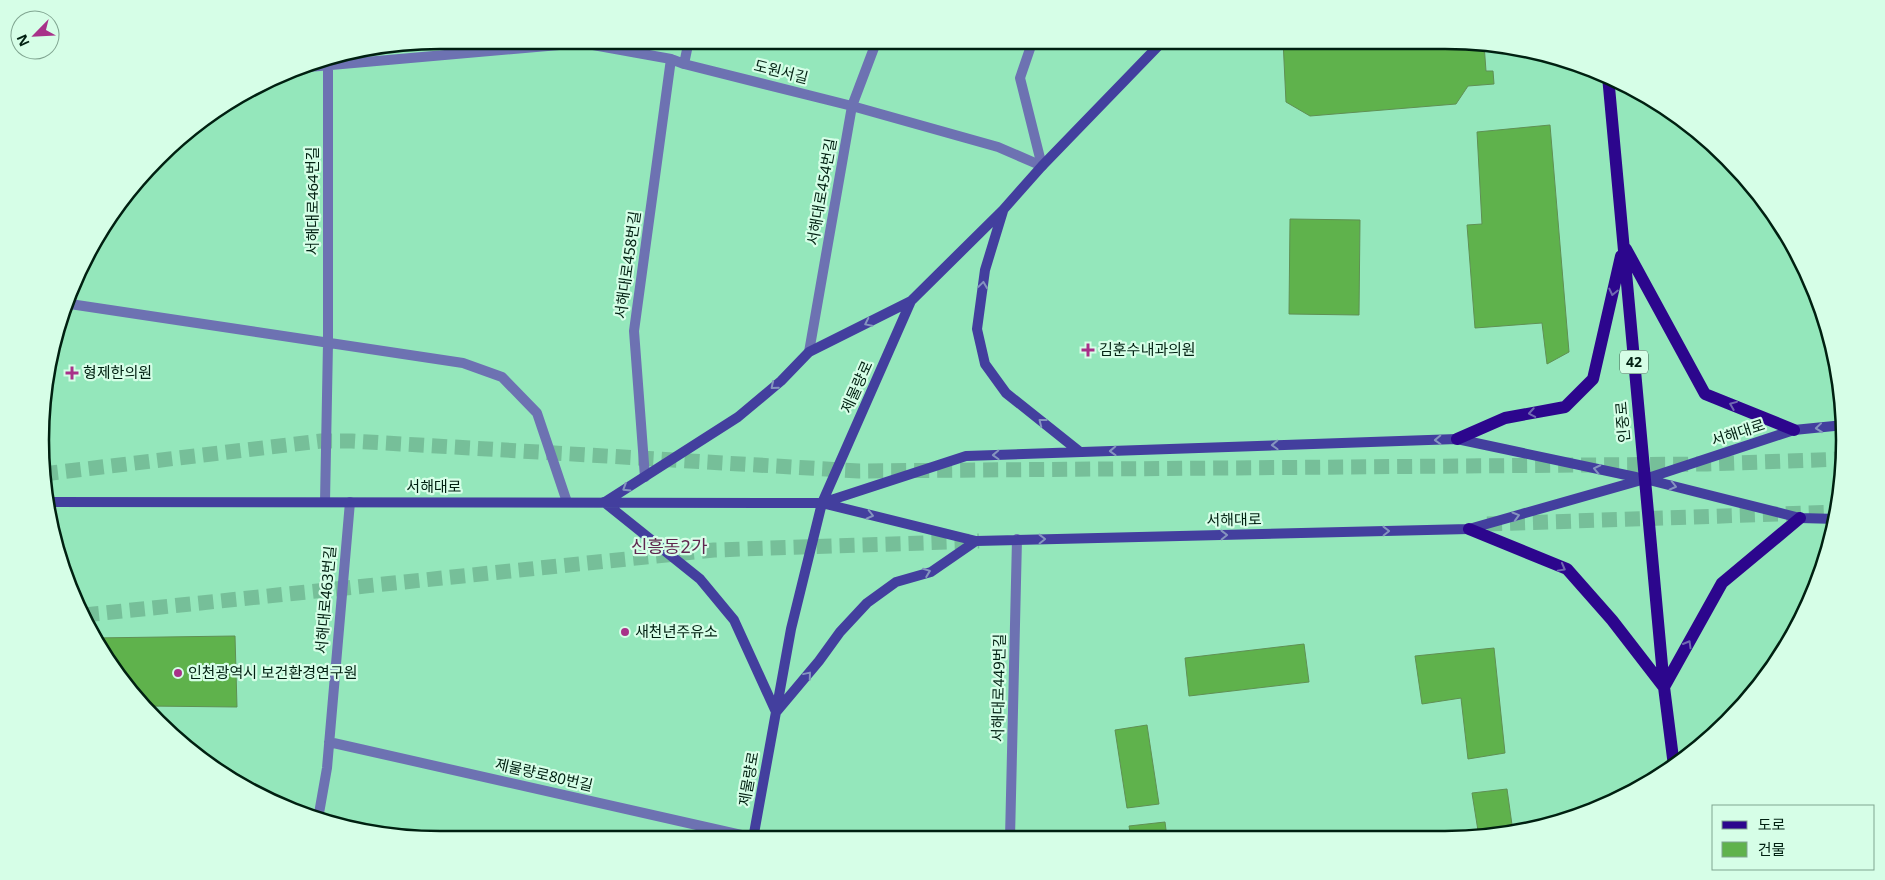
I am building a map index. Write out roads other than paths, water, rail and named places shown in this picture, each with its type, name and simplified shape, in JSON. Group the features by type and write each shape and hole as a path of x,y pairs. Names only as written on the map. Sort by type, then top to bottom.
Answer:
{"main road":[{"name":"제물량로","path":"756,831 791,629 822,503 911,302 1003,210 1042,166 1155,49"},
{"name":"인중로","path":"1609,85 1664,687 1673,757"},
{"path":"1003,210 984,270 977,328 985,364 1006,393 1080,452"},
{"path":"1623,244 1705,394 1794,430"},
{"path":"1457,439 1505,418 1565,407 1593,379 1623,244"},
{"path":"911,302 809,352 781,381 738,417 604,502 700,579 734,620 776,712 819,661 840,632 867,603 896,582 932,572 976,541"},
{"name":"서해대로","path":"54,502 822,503 976,541 1469,529 1645,479 1794,430 1835,426"},
{"name":"서해대로","path":"822,503 966,456 1457,439 1645,479 1800,518 1828,519"},
{"path":"1469,529 1567,569 1612,620 1664,687 1722,583 1800,518"}],"street":[{"name":"도원서길","path":"351,59 480,49"},
{"name":"도원서길","path":"621,49 671,59 684,64 852,106 998,147 1042,166"},
{"path":"684,64 687,49"},
{"name":"서해대로454번길","path":"809,352 852,106 873,49"},
{"path":"1030,49 1020,78 1042,166"},
{"name":"서해대로458번길","path":"645,477 634,331 671,59"},
{"name":"서해대로464번길","path":"324,502 328,343 328,66"},
{"path":"74,305 463,363 502,377 537,412 567,502"},
{"name":"서해대로463번길","path":"319,812 327,768 350,502"},
{"name":"서해대로449번길","path":"1010,831 1017,540"},
{"name":"제물량로80번길","path":"328,742 720,831"}],"tunnel":[{"path":"51,473 321,441 352,441 859,471 1707,464 1835,459"},
{"path":"1487,524 1830,512"},
{"path":"90,614 714,550 979,541"}],"place":[{"name":"김훈수내과의원","path":"1088,350"},
{"name":"형제한의원","path":"72,373"},
{"name":"새천년주유소","path":"625,632"},
{"name":"인천광역시 보건환경연구원","path":"178,673"}],"district":[{"name":"신흥동2가","path":"669,547"}]}
